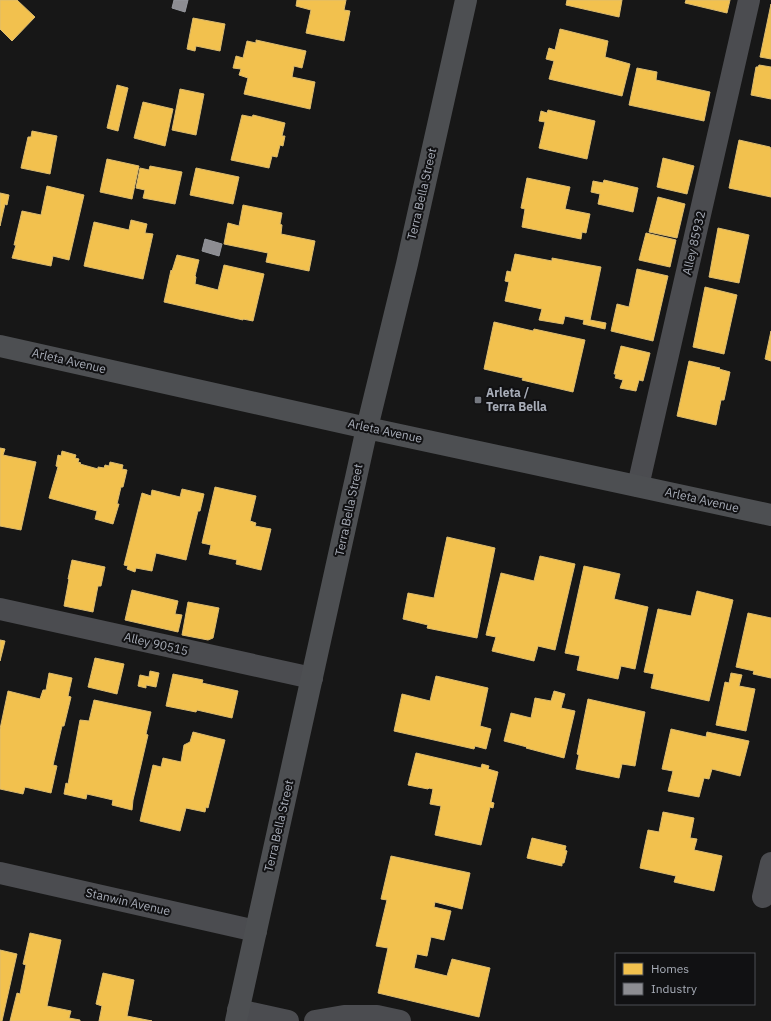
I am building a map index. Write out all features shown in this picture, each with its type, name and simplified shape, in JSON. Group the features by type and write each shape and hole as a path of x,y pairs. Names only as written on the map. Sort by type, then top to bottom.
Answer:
{"main road":[{"name":"Terra Bella Street","path":"237,1016 367,428 466,0"},
{"name":"Arleta Avenue","path":"0,346 367,428 771,515"}],"street":[{"name":"Alley 85932","path":"638,486 749,0"},
{"name":"Alley 90515","path":"0,609 312,678"},
{"path":"763,897 771,863"},
{"name":"Stanwin Avenue","path":"0,872 256,932"},
{"path":"237,1016 288,1021"},
{"path":"315,1021 344,1016 377,1016 400,1021"}],"building: Homes":[{"path":"0,0 17,0 35,17 12,41 0,29"},
{"path":"297,0 346,0 344,10 350,11 344,41 306,33 311,10 296,6"},
{"path":"567,0 622,0 619,17 566,5"},
{"path":"686,0 730,0 727,13 685,3"},
{"path":"771,4 771,59 760,57"},
{"path":"193,18 225,24 220,51 196,46 195,51 187,49"},
{"path":"560,29 608,41 605,57 630,64 622,96 549,79 554,61 546,59 549,48 555,50"},
{"path":"256,40 306,51 302,68 294,66 292,77 315,82 310,109 244,94 248,78 239,75 241,69 233,68 236,56 243,58 247,41 256,43"},
{"path":"759,65 771,67 771,99 751,95 756,67"},
{"path":"637,68 657,72 656,80 710,92 704,121 629,105"},
{"path":"117,85 128,88 118,131 107,128"},
{"path":"180,89 204,94 196,135 172,130"},
{"path":"143,102 173,109 165,146 134,138"},
{"path":"548,110 595,121 587,159 539,148 545,122 539,121 541,111 547,113"},
{"path":"242,115 252,117 253,115 285,123 282,136 285,136 283,146 280,145 277,157 272,156 269,168 231,160"},
{"path":"32,131 57,136 50,174 21,168 28,137 31,137"},
{"path":"739,140 770,147 771,197 729,188"},
{"path":"663,158 694,166 687,194 657,187"},
{"path":"107,159 139,166 132,199 100,192"},
{"path":"150,166 182,172 175,204 143,198 145,190 136,188 140,168 149,170"},
{"path":"196,168 239,177 233,204 190,195"},
{"path":"527,178 570,187 565,209 590,214 586,233 582,232 581,239 522,227 525,209 521,208"},
{"path":"604,180 638,188 633,212 598,204 600,194 591,192 593,181 603,183"},
{"path":"47,186 84,195 69,260 53,256 51,266 12,258 16,245 14,245 22,211 41,215"},
{"path":"0,193 9,195 7,205 5,204 0,226"},
{"path":"658,197 685,204 677,238 649,232"},
{"path":"243,205 282,213 280,224 282,225 281,234 315,241 309,271 266,262 268,253 224,244 228,223 239,226"},
{"path":"131,220 147,224 145,233 153,234 143,279 84,266 94,222 129,230"},
{"path":"718,228 749,235 739,283 709,277"},
{"path":"646,233 676,240 670,267 639,260"},
{"path":"515,254 552,261 552,258 601,267 590,320 606,323 605,329 583,324 584,320 565,316 563,324 539,320 542,309 505,301 509,282 505,281 507,271 511,272"},
{"path":"177,255 199,260 195,276 195,284 218,290 224,265 264,274 253,321 164,302 171,270 172,271"},
{"path":"637,269 668,276 653,341 611,331 617,304 629,307"},
{"path":"705,287 737,295 724,354 693,347"},
{"path":"494,322 533,331 534,329 585,340 573,392 484,369"},
{"path":"771,331 771,361 765,359"},
{"path":"621,346 650,353 643,381 639,380 636,391 620,388 623,380 615,378 616,374 614,374"},
{"path":"689,361 720,368 719,369 730,372 724,400 721,400 716,425 677,416"},
{"path":"0,448 5,449 3,455 36,462 21,530 0,526"},
{"path":"62,451 76,455 75,458 79,459 78,462 81,463 80,464 98,469 98,467 104,468 105,465 109,466 110,462 123,465 122,469 127,470 123,487 121,487 117,504 119,504 113,524 95,519 97,511 49,498 58,467 56,466 58,455 61,456"},
{"path":"215,487 256,496 250,521 256,523 255,526 271,529 261,570 236,564 237,560 209,554 211,545 202,543"},
{"path":"182,489 204,494 200,511 198,511 186,560 156,553 152,571 136,568 135,572 127,569 128,566 124,565 142,493 151,496 152,490 180,497"},
{"path":"447,537 495,548 477,638 427,628 428,625 403,619 408,593 434,598"},
{"path":"540,556 575,564 555,650 538,646 534,661 492,651 496,637 486,635 501,573 534,581"},
{"path":"72,560 105,567 101,586 98,586 93,612 64,606"},
{"path":"584,566 620,574 614,599 648,607 635,669 621,666 618,679 577,670 580,656 565,653"},
{"path":"132,590 178,601 175,614 182,615 178,632 125,620"},
{"path":"697,591 733,600 709,701 651,688 654,674 644,672 658,609 691,616"},
{"path":"188,602 219,608 213,638 208,640 182,635"},
{"path":"748,613 771,618 771,678 753,674 754,671 736,667"},
{"path":"0,640 5,641 0,661"},
{"path":"95,658 124,664 117,694 88,687"},
{"path":"150,671 159,673 156,687 146,685 146,688 138,686 140,675 149,677"},
{"path":"49,673 72,678 68,696 71,697 64,726 62,726 53,765 57,766 51,793 25,787 23,794 0,789 0,729 8,691 40,699 43,690 46,690"},
{"path":"731,673 742,675 739,686 755,689 746,731 716,725 725,682 729,683"},
{"path":"173,674 203,680 202,683 238,691 232,718 197,710 196,712 166,706"},
{"path":"436,676 488,688 480,726 491,729 486,749 475,746 474,749 394,731 402,694 430,701"},
{"path":"554,691 565,694 561,708 575,711 564,758 504,741 511,713 531,718 535,698 551,701"},
{"path":"588,699 645,712 635,766 622,764 619,778 576,769 579,755 577,754"},
{"path":"94,700 151,712 146,734 148,735 132,810 112,805 113,800 87,794 86,799 64,794 66,783 68,784 80,720 89,721"},
{"path":"671,729 706,737 707,732 749,741 740,776 712,769 709,779 704,778 699,797 668,791 673,771 662,769"},
{"path":"193,732 225,740 208,808 206,807 205,812 186,808 180,831 140,821 153,765 161,767 163,758 181,762 184,745 190,742"},
{"path":"416,753 481,768 482,764 489,766 488,769 498,772 491,802 494,803 493,808 490,807 481,845 435,835 441,806 430,804 433,789 408,785"},
{"path":"663,812 694,818 690,838 697,839 694,850 722,856 714,891 674,882 676,876 640,868 648,830 659,832"},
{"path":"532,838 566,846 565,850 567,851 562,866 527,858"},
{"path":"391,856 470,873 462,909 435,902 434,907 451,911 444,940 431,937 427,956 417,954 414,968 447,976 452,959 490,968 479,1017 378,993 388,948 376,946 387,900 381,899"},
{"path":"30,933 61,940 47,1006 71,1011 69,1018 80,1021 10,1021 17,993 20,994 26,965 23,964"},
{"path":"0,950 17,954 2,1021 0,1021"},
{"path":"103,973 134,980 127,1016 152,1021 99,1021 102,1006 96,1004"}],"building: Industry":[{"path":"174,0 188,0 185,12 172,8"},
{"path":"205,239 222,244 219,256 202,251"}],"place":[{"name":"Arleta / Terra Bella","path":"478,400"}]}
